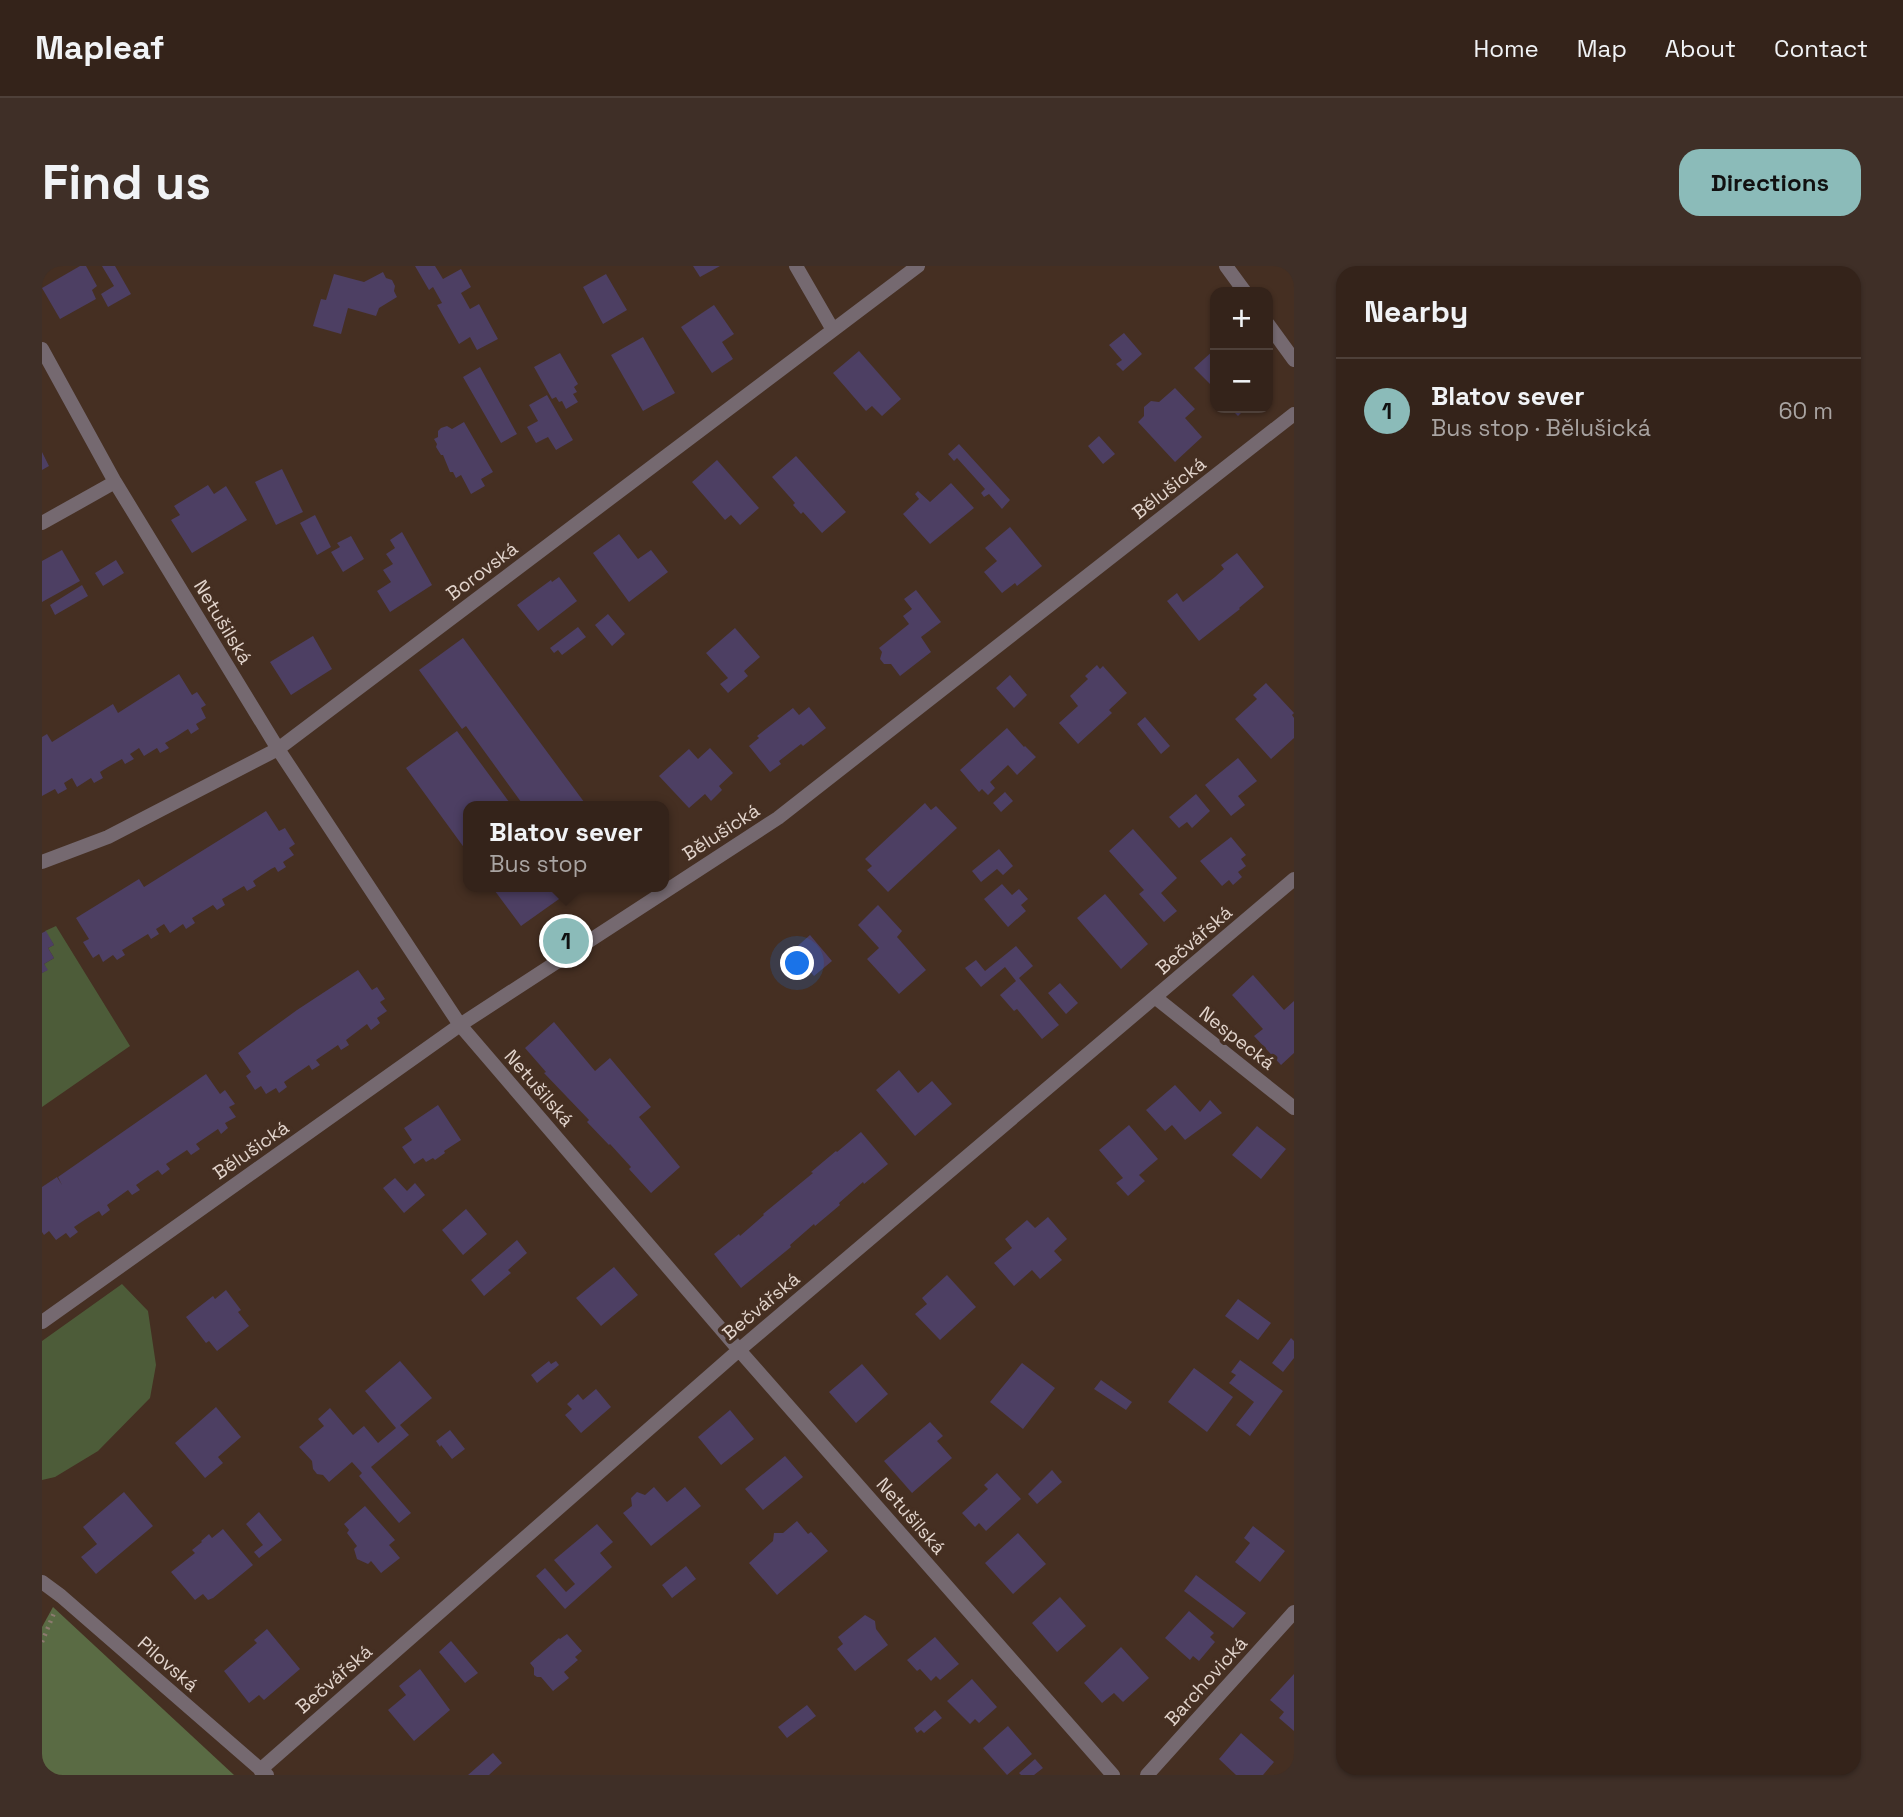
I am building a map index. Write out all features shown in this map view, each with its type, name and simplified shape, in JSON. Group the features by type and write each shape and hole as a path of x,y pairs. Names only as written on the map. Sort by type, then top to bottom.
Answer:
{"street":[{"path":"796,266 834,330"},
{"name":"Borovská","path":"42,862 108,837 278,749 918,266"},
{"path":"1226,266 1241,287"},
{"path":"1273,331 1294,360"},
{"name":"Netušilská","path":"42,349 115,482 278,749 460,1025 739,1350 1113,1775"},
{"name":"Bělušická","path":"669,889 778,818 1294,414"},
{"path":"42,523 115,482"},
{"name":"Bečvářská","path":"264,1772 739,1350 1294,879"},
{"name":"Bělušická","path":"42,1322 460,1025 664,892"},
{"name":"Nespecká","path":"1156,998 1294,1108"},
{"name":"Pilovská","path":"42,1583 61,1596 264,1772"},
{"name":"Barchovická","path":"1147,1775 1294,1612"}],"path":[{"path":"42,1642 61,1596"}],"green space":[{"path":"56,926 130,1046 42,1107 42,973 47,970 44,964 54,958 48,948 54,945 45,931"},
{"path":"122,1284 148,1311 156,1365 150,1398 98,1451 55,1477 42,1480 42,1341"},
{"path":"53,1607 234,1775 42,1775 42,1627"}],"building":[{"path":"80,266 86,266 97,286 92,290 96,299 60,319 42,288"},
{"path":"102,266 115,266 131,294 108,307 101,294 114,286"},
{"path":"415,266 435,266 443,279 461,269 471,287 461,293 470,309 479,304 498,339 477,350 470,337 459,344 437,305 442,303 433,287 429,290"},
{"path":"693,266 720,266 700,277"},
{"path":"383,272 386,278 392,280 397,297 379,308 376,316 348,308 341,334 313,326 321,299 326,300 334,274 364,282"},
{"path":"606,274 627,310 603,324 583,287"},
{"path":"714,305 734,334 722,342 733,359 712,373 681,327"},
{"path":"1124,333 1142,354 1123,371 1116,364 1122,360 1109,345"},
{"path":"643,337 675,393 643,411 611,355"},
{"path":"859,351 901,399 882,416 872,406 866,411 833,373"},
{"path":"560,353 578,384 574,387 577,392 573,394 578,402 566,409 562,401 559,402 556,397 552,399 534,367"},
{"path":"1210,354 1210,384 1194,368"},
{"path":"480,367 517,434 501,443 463,377"},
{"path":"1175,388 1195,409 1185,418 1202,437 1175,462 1138,422 1144,416 1144,407 1151,401 1159,402"},
{"path":"547,395 573,440 556,450 548,437 536,443 527,427 538,421 529,405"},
{"path":"464,422 493,472 481,479 485,486 471,494 461,475 456,478 453,472 450,472 434,439 438,437 441,428 447,426 452,429"},
{"path":"1099,436 1115,454 1103,464 1088,446"},
{"path":"959,444 1010,500 1002,509 989,494 984,497 981,493 985,489 957,458 954,461 948,454"},
{"path":"42,452 49,466 42,470"},
{"path":"796,456 846,512 822,533 803,512 801,514 772,477"},
{"path":"717,460 759,508 740,525 731,515 725,520 692,482"},
{"path":"282,469 303,512 276,525 255,482"},
{"path":"951,483 974,508 930,544 903,514 919,499 915,494 918,491 930,502"},
{"path":"208,485 214,494 226,486 247,520 192,553 171,520 180,515 174,506"},
{"path":"315,515 331,547 317,555 300,523"},
{"path":"1010,527 1042,566 1017,586 1015,583 1002,593 984,572 997,561 985,548"},
{"path":"402,532 432,585 390,612 377,591 391,582 383,570 393,564 386,554 395,548 390,540"},
{"path":"619,534 638,559 651,550 668,572 629,602 593,553"},
{"path":"351,536 364,559 343,572 331,552 340,547 337,543"},
{"path":"62,550 80,581 42,602 42,561"},
{"path":"1237,553 1264,587 1199,641 1167,601 1177,593 1183,602 1224,569 1221,565"},
{"path":"116,560 124,573 103,586 95,573"},
{"path":"559,577 577,601 538,631 517,605"},
{"path":"82,585 88,596 55,615 50,605"},
{"path":"916,590 941,622 921,637 931,652 900,676 891,664 884,664 880,659 882,652 879,648 909,624 903,616 912,609 904,599"},
{"path":"608,614 625,634 612,646 595,625"},
{"path":"578,627 586,637 562,655 558,650 554,653 550,648"},
{"path":"735,628 760,657 744,671 748,676 728,693 720,684 728,678 706,653"},
{"path":"313,636 332,669 291,695 270,662"},
{"path":"463,638 583,801 520,801 466,726 462,729 419,670"},
{"path":"1097,665 1100,669 1103,666 1127,693 1109,710 1112,713 1078,744 1059,723 1078,706 1070,696 1088,679 1085,676"},
{"path":"179,674 192,695 197,692 206,705 201,708 206,718 196,724 199,729 191,734 188,729 165,743 169,748 160,753 157,748 144,756 139,748 130,754 134,759 125,764 122,759 108,767 100,772 103,778 94,783 91,778 77,787 72,778 64,783 67,789 58,794 55,789 42,796 42,737 47,734 52,742 113,704 118,713"},
{"path":"1010,675 1027,695 1014,708 996,688"},
{"path":"1266,683 1294,713 1294,738 1271,759 1235,719 1257,699 1253,695"},
{"path":"809,707 826,728 779,761 781,764 770,772 749,746 759,738 757,736 793,708 799,715"},
{"path":"1145,717 1170,746 1161,754 1137,724"},
{"path":"1007,728 1036,757 1017,775 1008,765 990,782 995,788 988,795 982,789 979,792 960,770"},
{"path":"457,731 508,801 463,801 463,846 406,768"},
{"path":"710,748 733,773 719,786 722,790 711,801 705,794 689,808 659,776 689,749 698,759"},
{"path":"1238,758 1257,781 1238,796 1245,805 1231,816 1205,785"},
{"path":"1005,792 1013,801 1001,812 993,803"},
{"path":"1196,794 1210,811 1192,828 1187,822 1179,828 1169,817"},
{"path":"925,803 931,810 936,806 957,828 888,892 867,870 872,866 865,859"},
{"path":"266,811 279,831 285,828 295,844 289,848 294,855 283,862 286,867 278,872 275,867 271,869 253,881 256,886 247,891 244,886 222,899 225,905 217,910 213,905 192,918 195,923 186,929 183,924 170,933 164,924 156,929 159,934 151,939 148,934 122,950 125,955 117,960 113,955 103,962 99,954 93,958 83,942 89,939 76,918 139,879 144,887"},
{"path":"1133,829 1177,878 1161,893 1177,911 1164,922 1139,894 1144,890 1109,851"},
{"path":"1231,837 1246,855 1241,859 1246,866 1238,872 1242,877 1233,885 1229,880 1222,886 1200,861"},
{"path":"999,849 1013,866 1003,875 997,869 981,882 972,871"},
{"path":"1002,884 1012,895 1019,889 1028,899 1021,905 1026,911 1008,927 984,899"},
{"path":"496,892 569,892 521,926"},
{"path":"1105,894 1148,944 1121,969 1077,918"},
{"path":"878,905 902,931 897,937 926,970 899,994 867,959 879,948 858,925"},
{"path":"46,931 54,945 48,948 54,958 44,964 48,970 42,973 42,933"},
{"path":"810,935 832,961 814,976 792,951"},
{"path":"1016,946 1033,966 1019,978 1059,1025 1042,1039 1017,1009 1014,1011 1000,995 1016,981 1005,967 981,987 965,968 976,960 985,971"},
{"path":"358,970 372,990 377,987 385,999 380,1002 387,1011 377,1018 380,1023 371,1030 367,1024 346,1040 349,1045 341,1050 338,1045 316,1060 320,1065 312,1070 309,1065 284,1082 287,1087 279,1093 276,1088 266,1094 261,1086 255,1090 246,1076 251,1072 238,1053"},
{"path":"1253,975 1284,1010 1294,1001 1294,1053 1281,1065 1254,1036 1263,1029 1232,995"},
{"path":"1060,983 1078,1003 1066,1014 1048,993"},
{"path":"554,1022 595,1071 610,1058 651,1107 639,1117 680,1167 651,1193 525,1048"},
{"path":"899,1070 918,1093 932,1081 952,1104 915,1136 876,1090"},
{"path":"206,1074 220,1094 225,1090 235,1104 229,1107 236,1117 225,1123 228,1128 221,1134 218,1129 196,1144 200,1149 191,1155 187,1150 166,1164 170,1169 162,1175 158,1170 146,1178 136,1185 140,1190 132,1195 128,1190 107,1205 110,1210 102,1216 99,1211 74,1227 78,1232 70,1238 66,1233 56,1240 49,1231 44,1235 42,1187 57,1177 62,1185 58,1177"},
{"path":"1175,1085 1200,1112 1210,1100 1222,1113 1185,1140 1172,1125 1165,1131 1146,1110"},
{"path":"438,1105 461,1140 435,1160 433,1158 426,1162 423,1158 414,1164 402,1147 412,1140 404,1128"},
{"path":"1129,1125 1158,1159 1139,1175 1145,1181 1128,1196 1116,1183 1123,1178 1099,1150"},
{"path":"1257,1126 1286,1149 1261,1179 1232,1155"},
{"path":"861,1132 888,1164 864,1184 863,1182 839,1203 840,1205 815,1226 814,1224 790,1245 791,1247 741,1288 714,1254 739,1234 740,1236 813,1173 811,1172"},
{"path":"395,1178 407,1191 415,1183 425,1195 404,1213 383,1188"},
{"path":"466,1209 487,1234 463,1255 442,1230"},
{"path":"1048,1217 1067,1239 1054,1251 1062,1260 1040,1279 1032,1270 1014,1286 994,1263 1012,1248 1005,1239 1027,1220 1035,1228"},
{"path":"517,1240 527,1253 508,1270 511,1273 484,1296 471,1280"},
{"path":"614,1267 638,1295 601,1326 576,1298"},
{"path":"947,1275 976,1307 940,1340 915,1314 927,1304 922,1298"},
{"path":"226,1290 249,1326 217,1351 209,1341 206,1343 186,1317 213,1296 215,1299"},
{"path":"1238,1299 1271,1323 1258,1340 1225,1316"},
{"path":"1291,1338 1294,1341 1294,1358 1283,1372 1272,1363"},
{"path":"1240,1360 1283,1391 1250,1436 1236,1425 1254,1402 1229,1383 1236,1375 1231,1372"},
{"path":"400,1361 432,1398 400,1425 409,1435 371,1467 411,1513 399,1523 359,1476 362,1473 352,1462 329,1482 323,1475 317,1474 312,1461 299,1447 324,1426 318,1419 330,1408 353,1435 364,1426 378,1443 396,1428 365,1391"},
{"path":"549,1361 551,1364 556,1361 559,1365 537,1383 531,1375"},
{"path":"1022,1363 1055,1388 1023,1429 990,1402"},
{"path":"862,1364 888,1394 856,1423 829,1392"},
{"path":"1194,1368 1233,1397 1207,1432 1168,1402"},
{"path":"1101,1380 1132,1402 1126,1410 1094,1389"},
{"path":"596,1389 611,1407 581,1433 565,1415 572,1409 567,1404 578,1394 583,1400"},
{"path":"216,1407 241,1437 218,1457 223,1463 205,1478 175,1443"},
{"path":"730,1410 754,1439 721,1465 698,1437"},
{"path":"930,1422 943,1436 937,1441 952,1458 912,1493 884,1461"},
{"path":"450,1430 465,1449 452,1459 436,1441"},
{"path":"785,1456 803,1477 763,1510 745,1489"},
{"path":"1052,1470 1062,1482 1037,1504 1028,1494"},
{"path":"997,1473 1021,1499 986,1531 979,1523 975,1527 962,1513 988,1489 984,1485"},
{"path":"654,1487 667,1502 685,1487 701,1506 651,1546 623,1513 632,1506 631,1498 637,1492 645,1495"},
{"path":"124,1492 153,1526 96,1574 81,1557 97,1544 83,1527"},
{"path":"365,1506 395,1540 389,1545 400,1558 381,1573 371,1561 368,1564 357,1559 354,1549 357,1546 344,1524"},
{"path":"259,1512 282,1540 259,1558 254,1552 263,1545 246,1524"},
{"path":"797,1521 828,1551 777,1595 749,1563 773,1541 774,1533 783,1533"},
{"path":"597,1524 613,1542 600,1553 612,1567 565,1609 536,1576 545,1568 566,1592 575,1584 554,1560"},
{"path":"1253,1526 1285,1551 1260,1582 1235,1562 1250,1543 1244,1538"},
{"path":"223,1529 253,1565 213,1598 208,1600 203,1594 195,1600 171,1572 195,1553 192,1550 209,1534 212,1538"},
{"path":"1018,1533 1046,1564 1013,1594 985,1563"},
{"path":"686,1566 696,1579 672,1598 662,1585"},
{"path":"1196,1575 1246,1613 1233,1628 1184,1591"},
{"path":"1060,1597 1086,1626 1057,1652 1032,1623"},
{"path":"1189,1611 1214,1633 1210,1637 1215,1642 1199,1661 1193,1656 1190,1660 1165,1638"},
{"path":"865,1615 875,1621 876,1629 888,1645 855,1671 837,1649 843,1644 838,1637"},
{"path":"267,1629 300,1669 264,1700 259,1695 249,1703 224,1671 257,1643 254,1640"},
{"path":"567,1634 582,1651 575,1657 578,1660 564,1672 569,1678 553,1691 541,1677 534,1675 534,1668 530,1663"},
{"path":"935,1637 959,1664 940,1680 936,1676 931,1681 907,1660"},
{"path":"451,1641 478,1673 465,1683 439,1652"},
{"path":"1121,1647 1149,1678 1123,1702 1114,1693 1102,1703 1084,1683"},
{"path":"420,1669 450,1710 414,1741 388,1710 406,1695 399,1686"},
{"path":"1294,1674 1294,1731 1279,1718 1284,1712 1270,1700"},
{"path":"972,1679 997,1707 979,1723 975,1719 970,1724 947,1701"},
{"path":"807,1705 816,1716 787,1738 778,1727"},
{"path":"935,1710 942,1718 924,1733 921,1730 917,1733 914,1728"},
{"path":"1008,1726 1032,1754 1007,1775 983,1748"},
{"path":"1241,1733 1274,1762 1263,1775 1236,1775 1219,1759"},
{"path":"493,1753 502,1763 489,1775 468,1775"},
{"path":"1035,1759 1043,1768 1034,1775 1019,1773"}],"place":[{"name":"Blatov sever","path":"566,941"}]}
